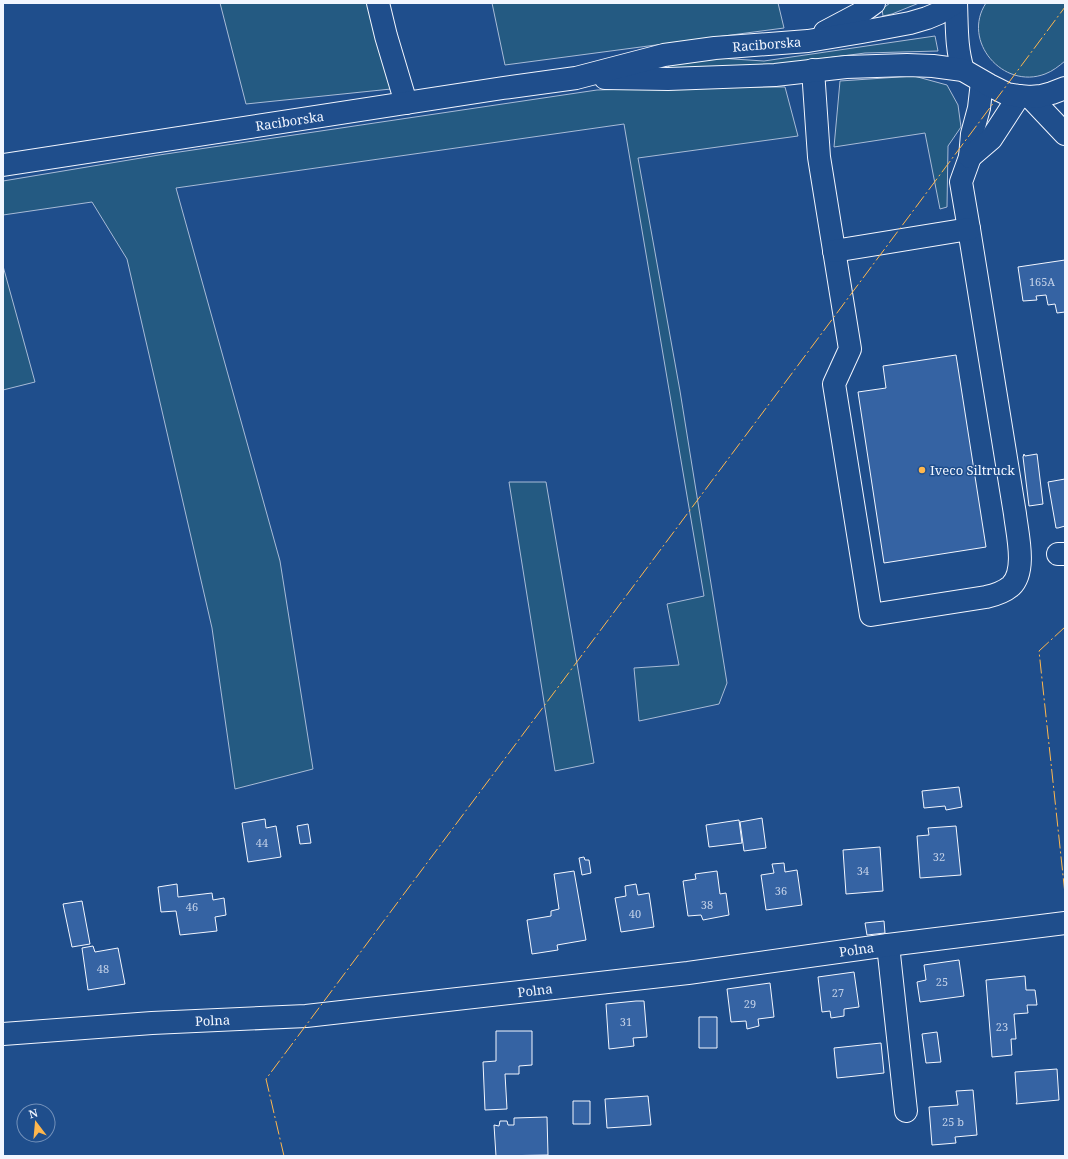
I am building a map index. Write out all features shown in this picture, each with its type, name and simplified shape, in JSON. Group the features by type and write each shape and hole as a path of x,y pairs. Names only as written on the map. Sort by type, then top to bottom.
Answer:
{"main road":[{"path":"378,3 406,103"},
{"path":"808,41 859,14 874,3"},
{"path":"955,3 957,39 960,61 963,70 982,82 1007,94 1024,97 1052,94 1065,88"},
{"name":"Raciborska","path":"3,164 576,78 664,55 715,48 808,41 862,32 910,23 939,13 955,3"},
{"name":"Raciborska","path":"576,78 668,79 775,75 846,67 907,65 933,66 963,70"},
{"path":"813,70 819,157 850,348 834,384 870,615 987,605 1000,593 1012,585 1019,572 1020,551 1015,514 970,229 961,182 970,157 972,134 979,108 982,82"},
{"path":"1024,97 1065,134"},
{"path":"970,157 991,139 1024,97"},
{"path":"834,251 970,229"},
{"name":"Polna","path":"3,1034 152,1023 306,1016 688,973 888,945 1065,923"},
{"path":"888,945 906,1111"}],"shaded area":[{"path":"220,3 369,3 391,89 246,104"},
{"path":"492,3 778,3 784,28 505,65"},
{"path":"890,3 919,3 883,16 882,9"},
{"path":"986,3 1065,3 1065,61 1048,73 1029,77 1015,75 1001,69 990,59 983,46 979,32 980,18"},
{"path":"935,36 938,51 865,53 773,65 664,70 672,64 718,58 764,61"},
{"path":"914,76 947,85 958,105 961,127 948,146 947,207 940,209 925,133 834,147 840,81"},
{"path":"699,87 785,87 798,136 638,158 680,391 727,683 719,704 639,721 634,668 679,665 667,604 704,596 624,124 176,188 280,561 313,769 235,789 212,628 127,259 92,202 3,215 3,181 159,155 597,90"},
{"path":"3,266 35,382 3,390"},
{"path":"509,482 546,482 594,763 555,771"}],"building":[{"path":"1065,260 1065,312 1057,313 1055,304 1048,305 1046,295 1036,296 1037,300 1023,301 1018,267"},
{"name":"Iveco Siltruck","path":"956,355 986,547 884,563 858,392 886,388 883,366"},
{"path":"1024,454 1025,456 1037,454 1043,504 1029,506 1023,457"},
{"path":"1065,479 1065,526 1056,528 1048,482"},
{"path":"959,787 962,807 946,810 945,806 924,808 922,791"},
{"path":"762,818 766,848 744,851 740,822"},
{"path":"265,819 266,828 276,826 281,857 248,862 242,823"},
{"path":"739,820 742,843 709,847 706,825"},
{"path":"308,824 311,843 300,844 297,826"},
{"path":"956,826 961,875 920,878 917,836 929,835 928,828"},
{"path":"880,847 883,891 846,894 843,850"},
{"path":"584,857 585,860 589,860 591,873 582,875 579,858"},
{"path":"784,863 785,872 797,870 802,905 766,910 761,875 774,873 772,864"},
{"path":"574,871 586,940 557,945 558,950 532,954 527,920 551,916 551,911 559,909 554,874"},
{"path":"717,871 720,894 726,893 729,915 703,920 701,915 688,916 683,881 696,879 695,874"},
{"path":"177,884 178,897 212,893 213,900 224,898 226,915 215,917 217,931 180,935 176,911 161,912 158,887"},
{"path":"636,884 638,895 649,893 654,927 621,932 615,898 626,896 625,886"},
{"path":"82,901 90,944 72,947 63,904"},
{"path":"884,921 885,933 867,935 865,923"},
{"path":"93,946 95,952 118,948 125,984 88,990 82,948"},
{"path":"959,960 964,996 920,1002 917,982 926,980 924,965"},
{"path":"854,972 859,1007 844,1009 844,1016 831,1018 830,1011 822,1012 818,977"},
{"path":"1025,976 1026,990 1035,990 1037,1005 1027,1005 1028,1013 1014,1014 1016,1039 1011,1039 1012,1055 992,1057 986,980"},
{"path":"770,983 774,1017 758,1019 759,1026 747,1029 746,1021 731,1022 727,989"},
{"path":"644,1001 647,1037 633,1038 634,1046 609,1049 606,1004"},
{"path":"699,1017 717,1017 717,1048 699,1048"},
{"path":"496,1031 532,1031 532,1065 519,1066 519,1074 505,1074 507,1109 485,1110 483,1062 496,1061"},
{"path":"937,1032 941,1062 926,1063 922,1034"},
{"path":"881,1043 884,1073 837,1078 834,1048"},
{"path":"1057,1069 1059,1100 1016,1104 1015,1072"},
{"path":"973,1090 977,1135 955,1137 956,1143 932,1145 929,1107 958,1105 956,1091"},
{"path":"648,1096 651,1125 607,1128 605,1099"},
{"path":"573,1101 590,1101 590,1124 573,1124"},
{"path":"547,1117 548,1155 496,1156 494,1125 499,1126 500,1121 507,1121 508,1125 514,1125 514,1118"}],"power":[{"path":"284,1156 266,1079 1065,7"},
{"path":"1065,627 1039,651 1065,894"}],"place":[{"name":"Iveco Siltruck","path":"922,470"}]}
